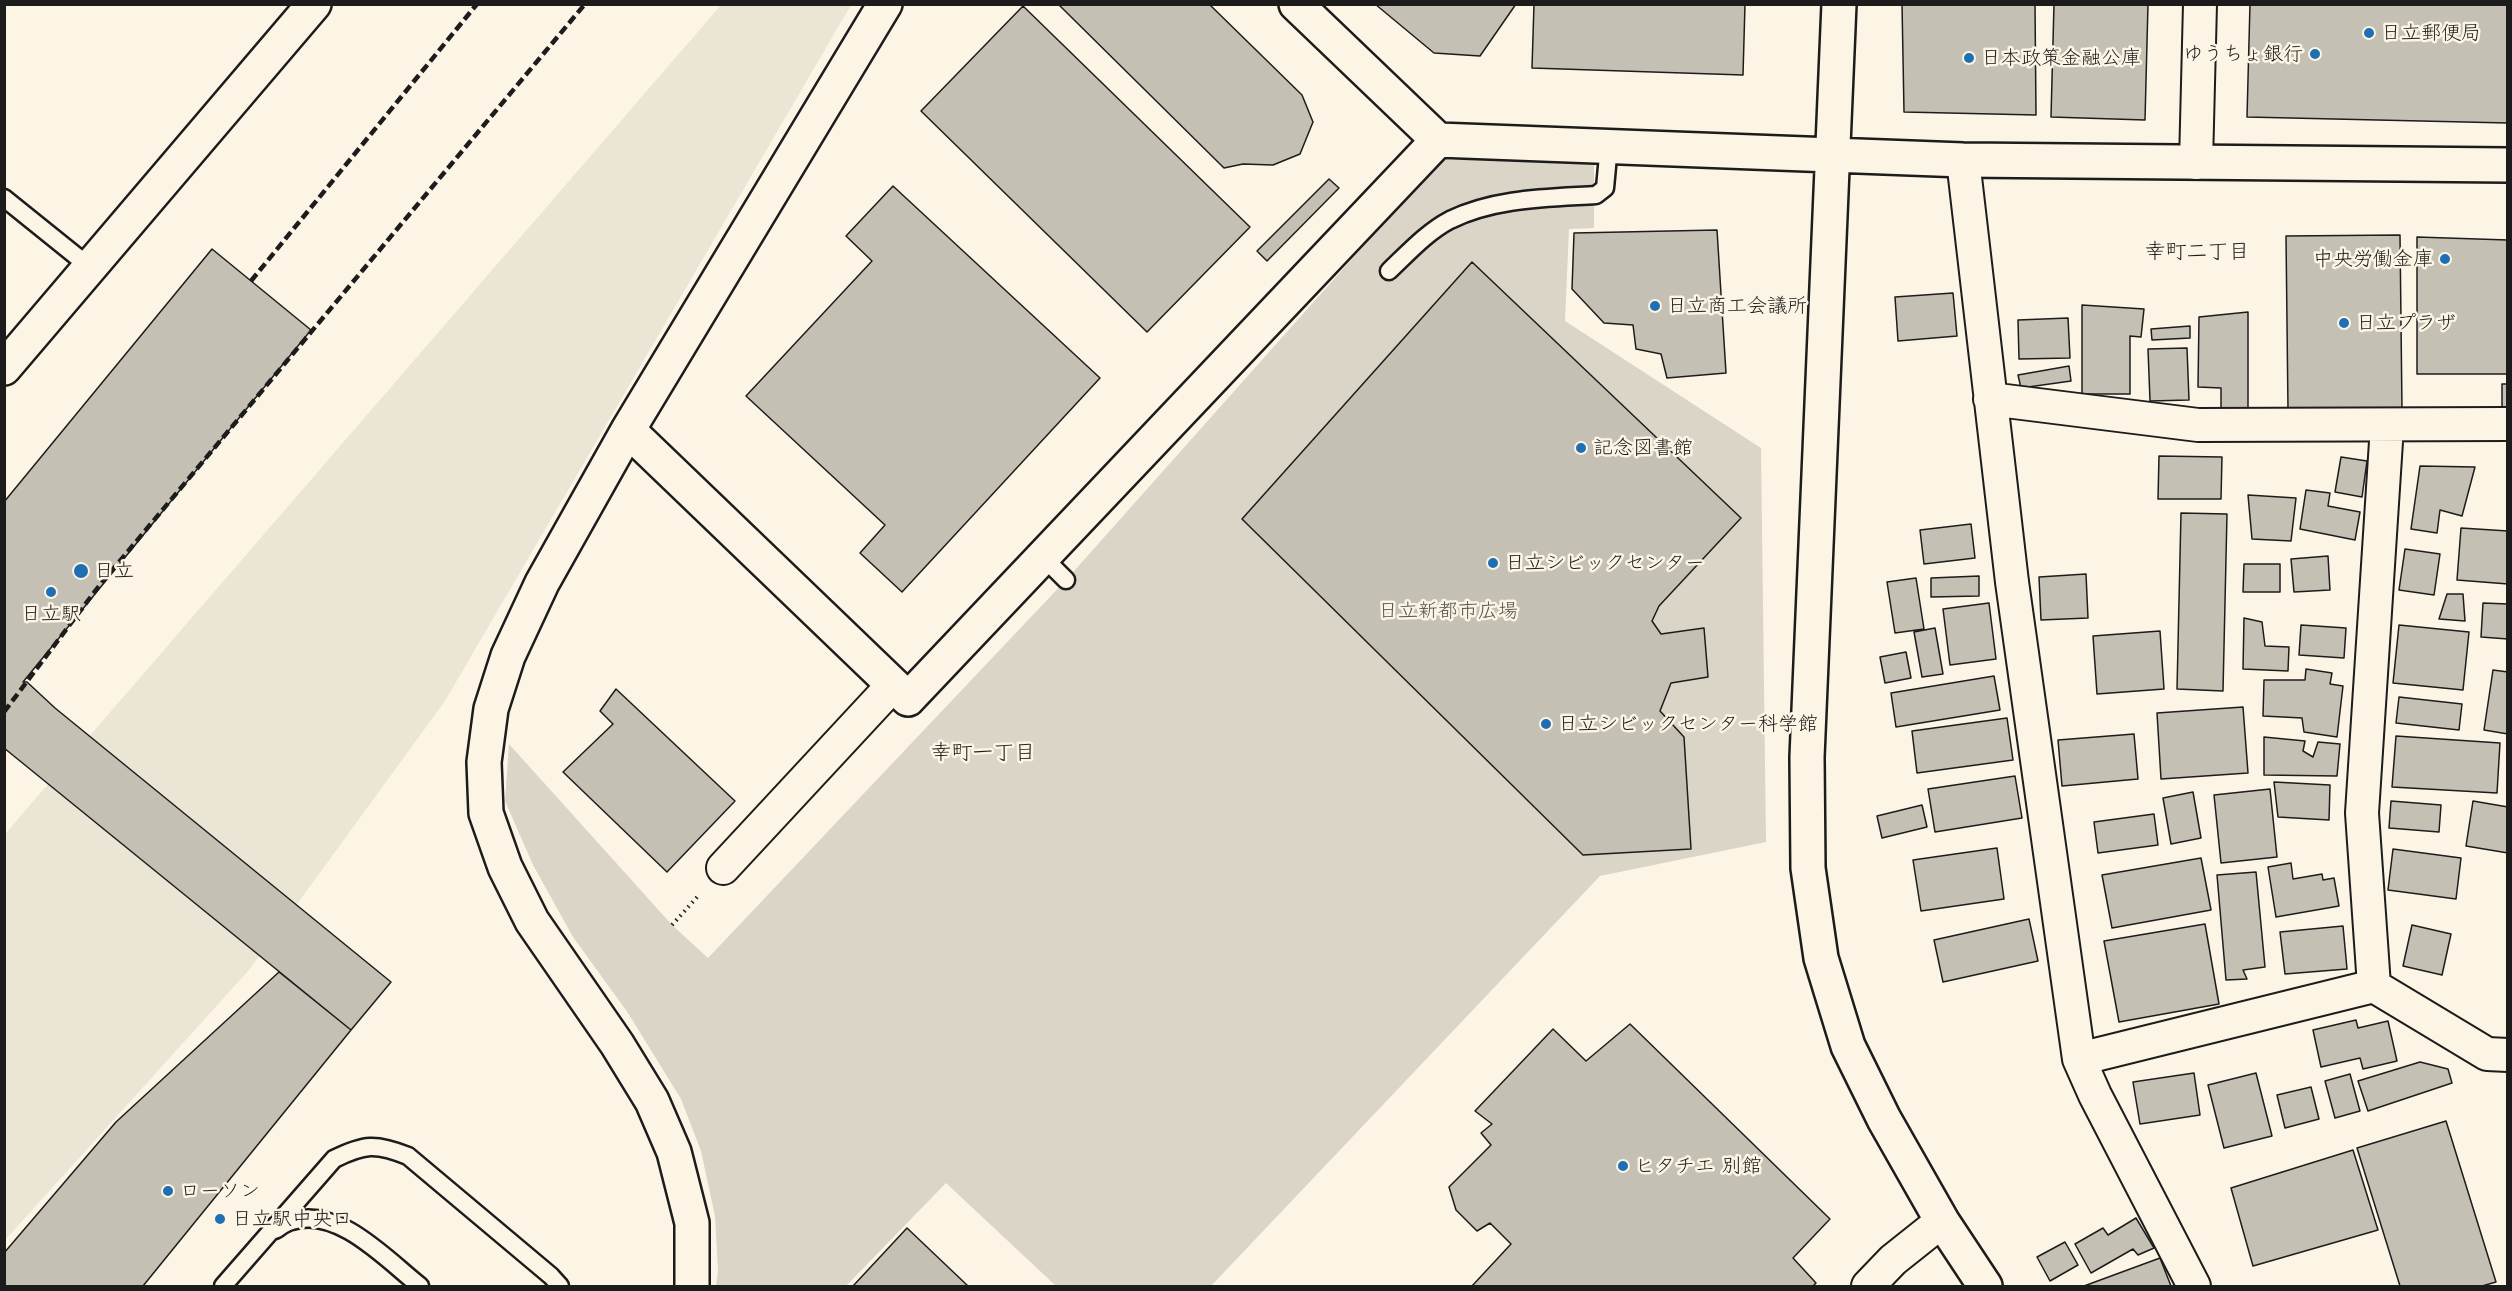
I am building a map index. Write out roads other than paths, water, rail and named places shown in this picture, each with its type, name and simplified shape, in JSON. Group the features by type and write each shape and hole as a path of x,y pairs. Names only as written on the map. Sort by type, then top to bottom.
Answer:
{"street":[{"path":"4,368 314,4"},
{"path":"692,1287 692,1222 675,1152 652,1101 617,1044 532,921 505,867 486,813 484,762 491,709 508,656 542,583 628,430 885,4"},
{"path":"1296,4 1438,141 1609,145 1963,160 2508,165"},
{"path":"1839,4 1807,757 1808,868 1821,958 1848,1046 1884,1119 1942,1221 1985,1287"},
{"path":"2196,163 2200,4"},
{"path":"628,430 908,699 1438,141"},
{"path":"1963,160 2012,582 2079,1059 2095,1095 2194,1287"},
{"path":"1990,399 2198,425 2508,424"},
{"path":"2374,986 2362,813 2387,426"},
{"path":"723,868 893,685"},
{"path":"2079,1059 2374,986 2487,1054 2508,1054"},
{"path":"1868,1287 1893,1260 1942,1221"}],"lane":[{"path":"1389,271 1415,246 1450,221 1485,208 1526,199 1596,195 1605,188 1609,145"},
{"path":"4,198 91,268"},
{"path":"1043,557 1066,580"},
{"path":"223,1287 334,1159 359,1146 388,1148 408,1156 551,1276 560,1287"},
{"path":"267,1234 292,1220 322,1219 346,1228 420,1287"}],"railway":[{"path":"251,281 477,4"},
{"path":"4,712 99,586 585,4"}],"place":[{"name":"日立郵便局","path":"2369,33"},
{"name":"ゆうちょ銀行","path":"2315,54"},
{"name":"日本政策金融公庫","path":"1969,58"},
{"name":"中央労働金庫","path":"2445,259"},
{"name":"日立商工会議所","path":"1655,306"},
{"name":"日立プラザ","path":"2344,323"},
{"name":"記念図書館","path":"1581,448"},
{"name":"日立シビックセンター","path":"1493,563"},
{"name":"日立","path":"81,571"},
{"name":"日立駅","path":"51,592"},
{"name":"日立シビックセンター科学館","path":"1546,724"},
{"name":"ヒタチエ 別館","path":"1623,1166"},
{"name":"ローソン","path":"168,1191"},
{"name":"日立駅中央口","path":"220,1219"}],"district":[{"name":"幸町二丁目","path":"2197,252"},
{"name":"幸町一丁目","path":"983,753"}],"park label":[{"name":"日立新都市広場","path":"1448,611"}]}
